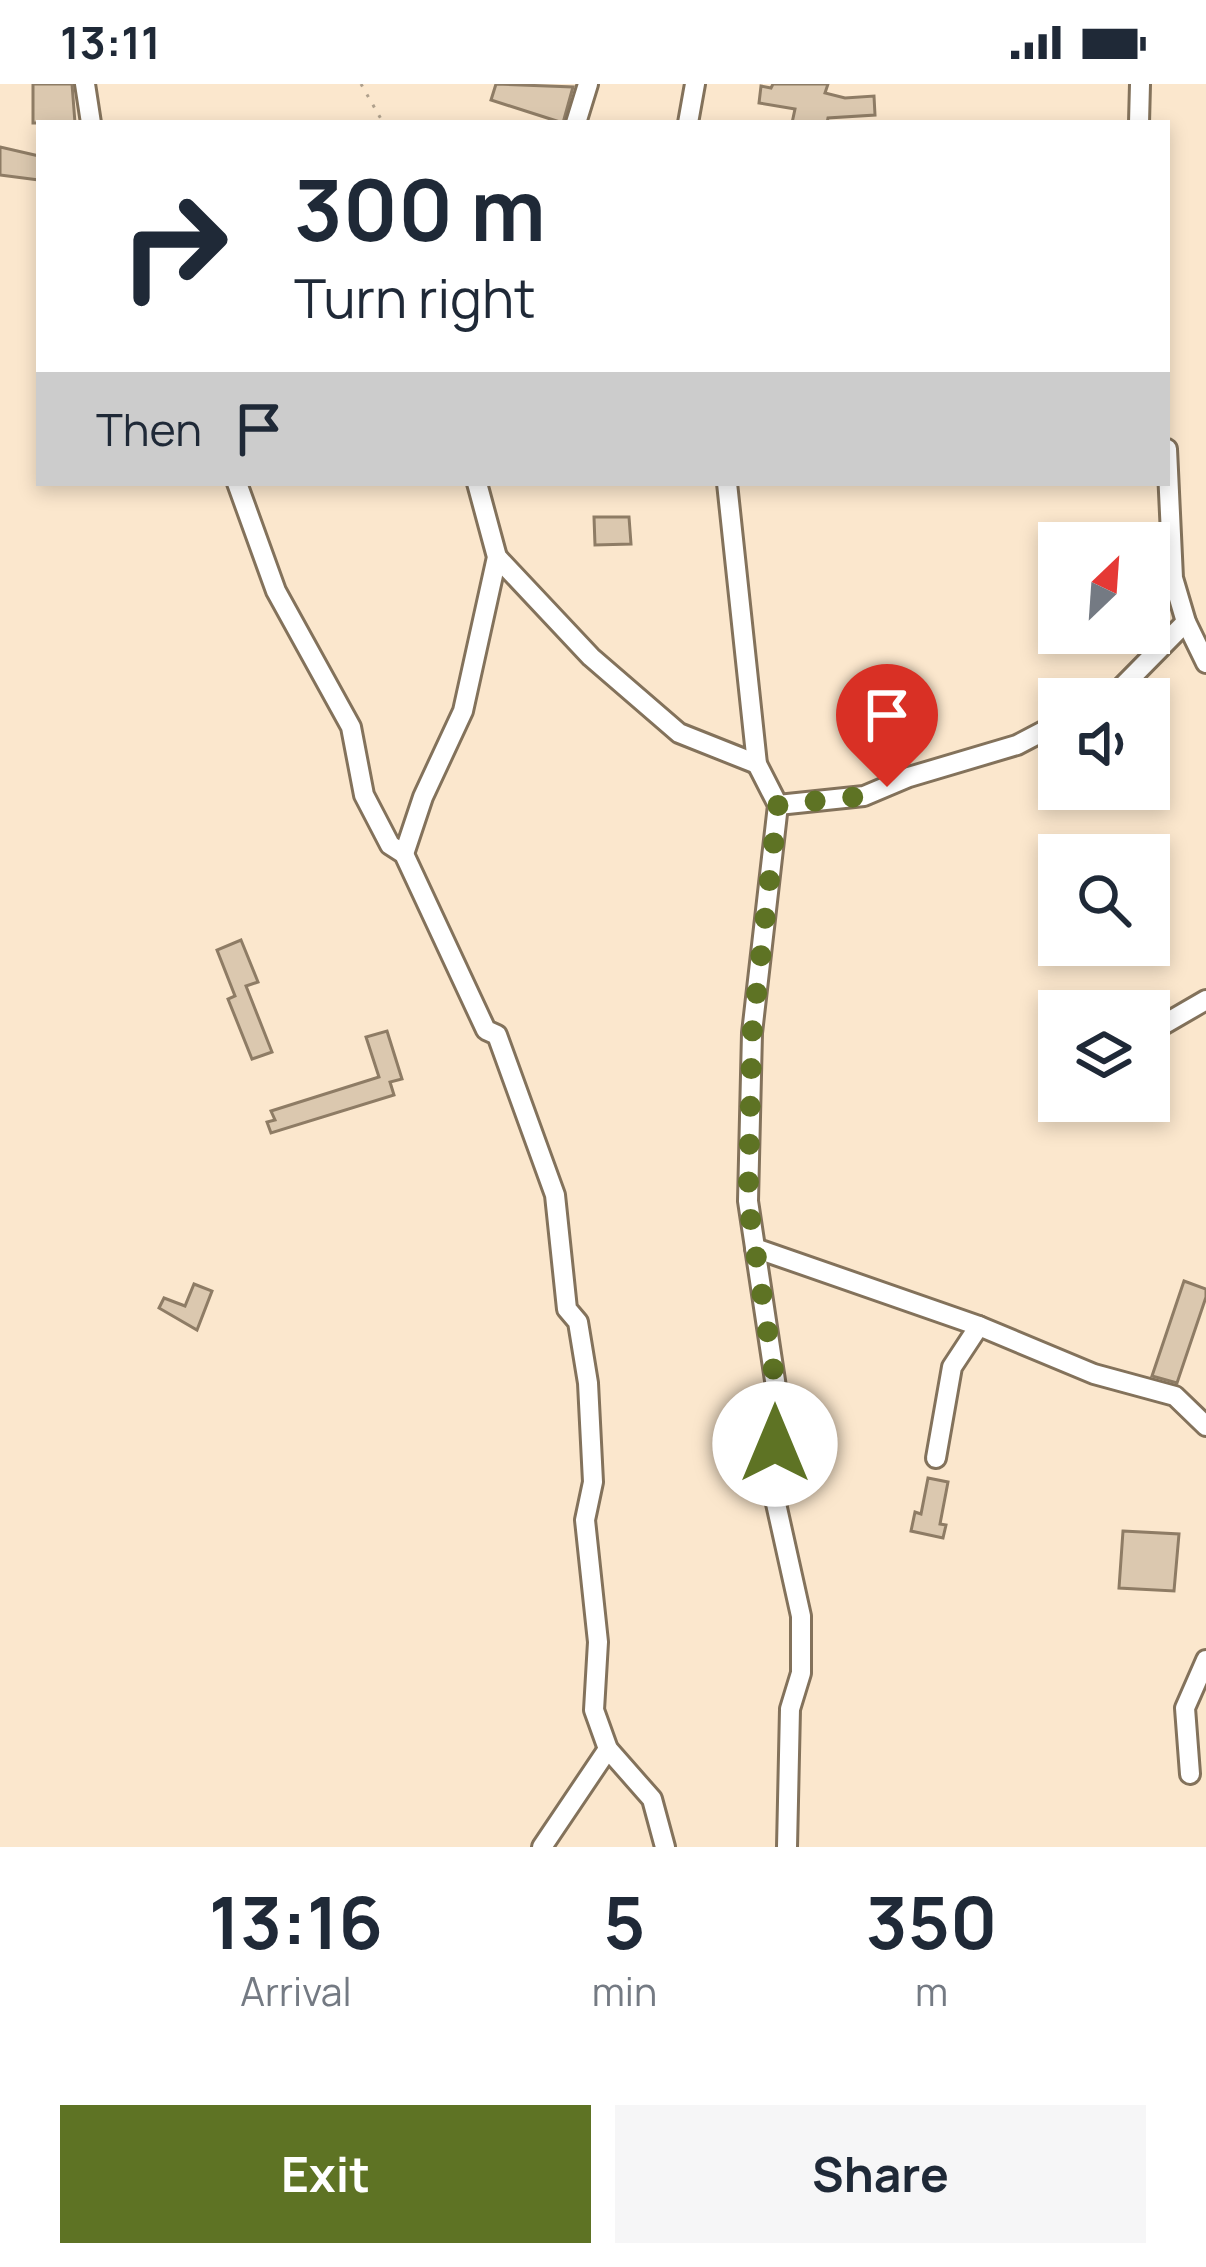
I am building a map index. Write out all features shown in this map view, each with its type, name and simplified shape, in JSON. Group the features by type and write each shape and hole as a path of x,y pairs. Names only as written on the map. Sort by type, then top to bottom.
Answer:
{"street":[{"path":"85,84 91,120"},
{"path":"577,120 588,84"},
{"path":"689,120 695,84"},
{"path":"1139,120 1140,84"},
{"path":"238,486 276,591 351,727 364,795 390,845 404,854 486,1030 497,1035 555,1195 567,1309 578,1322 588,1383 592,1482 585,1520 598,1642 594,1710 608,1749 652,1799 665,1847"},
{"path":"404,854 423,797 463,710 497,557 478,486"},
{"path":"728,486 758,764 778,805 752,1034 748,1202 779,1407 771,1481 801,1616 801,1673 790,1709 787,1847"},
{"path":"1168,486 1169,551 1186,622 1206,663"},
{"path":"497,557 591,657 680,733 758,764"},
{"path":"1131,678 1186,622"},
{"path":"778,805 864,796 1038,734"},
{"path":"1170,1021 1206,1000"},
{"path":"755,1248 979,1326 1094,1374 1175,1396 1206,1426"},
{"path":"936,1458 952,1367 979,1326"},
{"path":"1187,1406 1206,1398"},
{"path":"1190,1774 1185,1708 1206,1660"},
{"path":"542,1847 608,1749"}],"path":[{"path":"362,84 381,119"}],"building":[{"path":"33,84 72,84 75,120 33,123"},
{"path":"496,84 573,87 564,120 491,100"},
{"path":"773,84 828,84 825,93 845,98 874,96 875,115 793,120 795,109 759,103 761,86 771,88"},
{"path":"0,147 36,155 36,180 0,175"},
{"path":"594,517 629,517 631,544 595,545"},
{"path":"241,940 258,982 246,986 272,1052 252,1059 228,999 235,996 217,950"},
{"path":"387,1031 402,1079 390,1082 394,1095 271,1133 267,1122 275,1120 271,1111 379,1077 366,1037"},
{"path":"1184,1281 1206,1289 1206,1297 1177,1383 1152,1376"},
{"path":"194,1284 212,1291 197,1330 159,1308 164,1298 185,1306"},
{"path":"928,1478 948,1482 940,1524 946,1525 943,1538 911,1531 915,1512 921,1514"},
{"path":"1123,1531 1179,1534 1174,1591 1119,1588"}],"route":[{"path":"775,1444 779,1407 748,1202 752,1034 778,805 864,796 887,787"}]}
